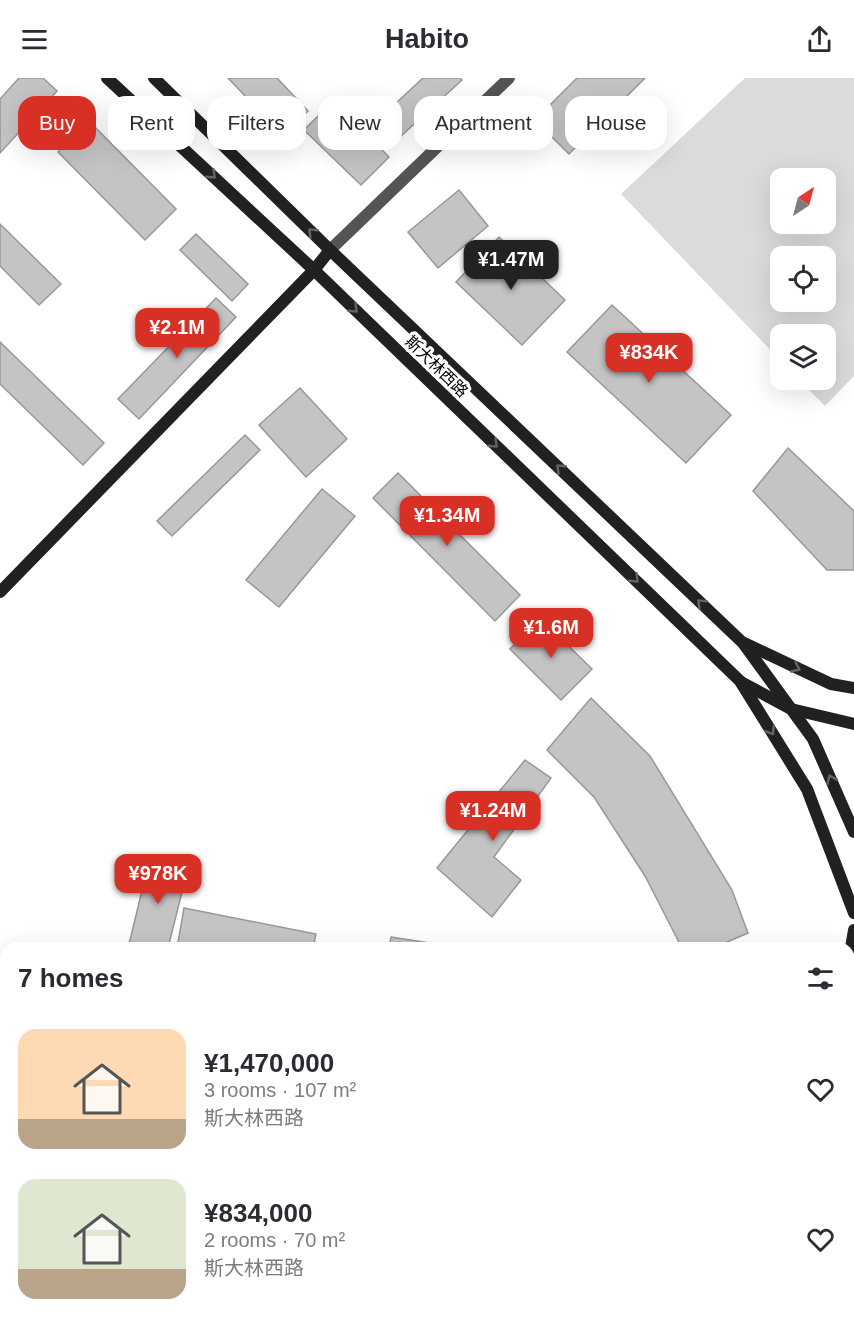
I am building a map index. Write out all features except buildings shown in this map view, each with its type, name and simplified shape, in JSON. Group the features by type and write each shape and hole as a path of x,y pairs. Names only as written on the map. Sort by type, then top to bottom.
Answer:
{"main road":[{"name":"斯大林西路","path":"107,78 314,270 740,681"},
{"name":"斯大林西路","path":"154,78 330,250 743,643"},
{"path":"0,592 314,270 330,250"},
{"path":"743,643 831,684 854,687"},
{"path":"743,643 813,739 854,832"},
{"path":"740,681 791,708 854,724"},
{"path":"740,681 807,789 854,913"}],"street":[{"path":"330,250 509,78"}],"shaded area":[{"path":"745,78 854,78 854,376 825,406 809,390 836,390 836,324 770,324 770,350 621,194"}]}
